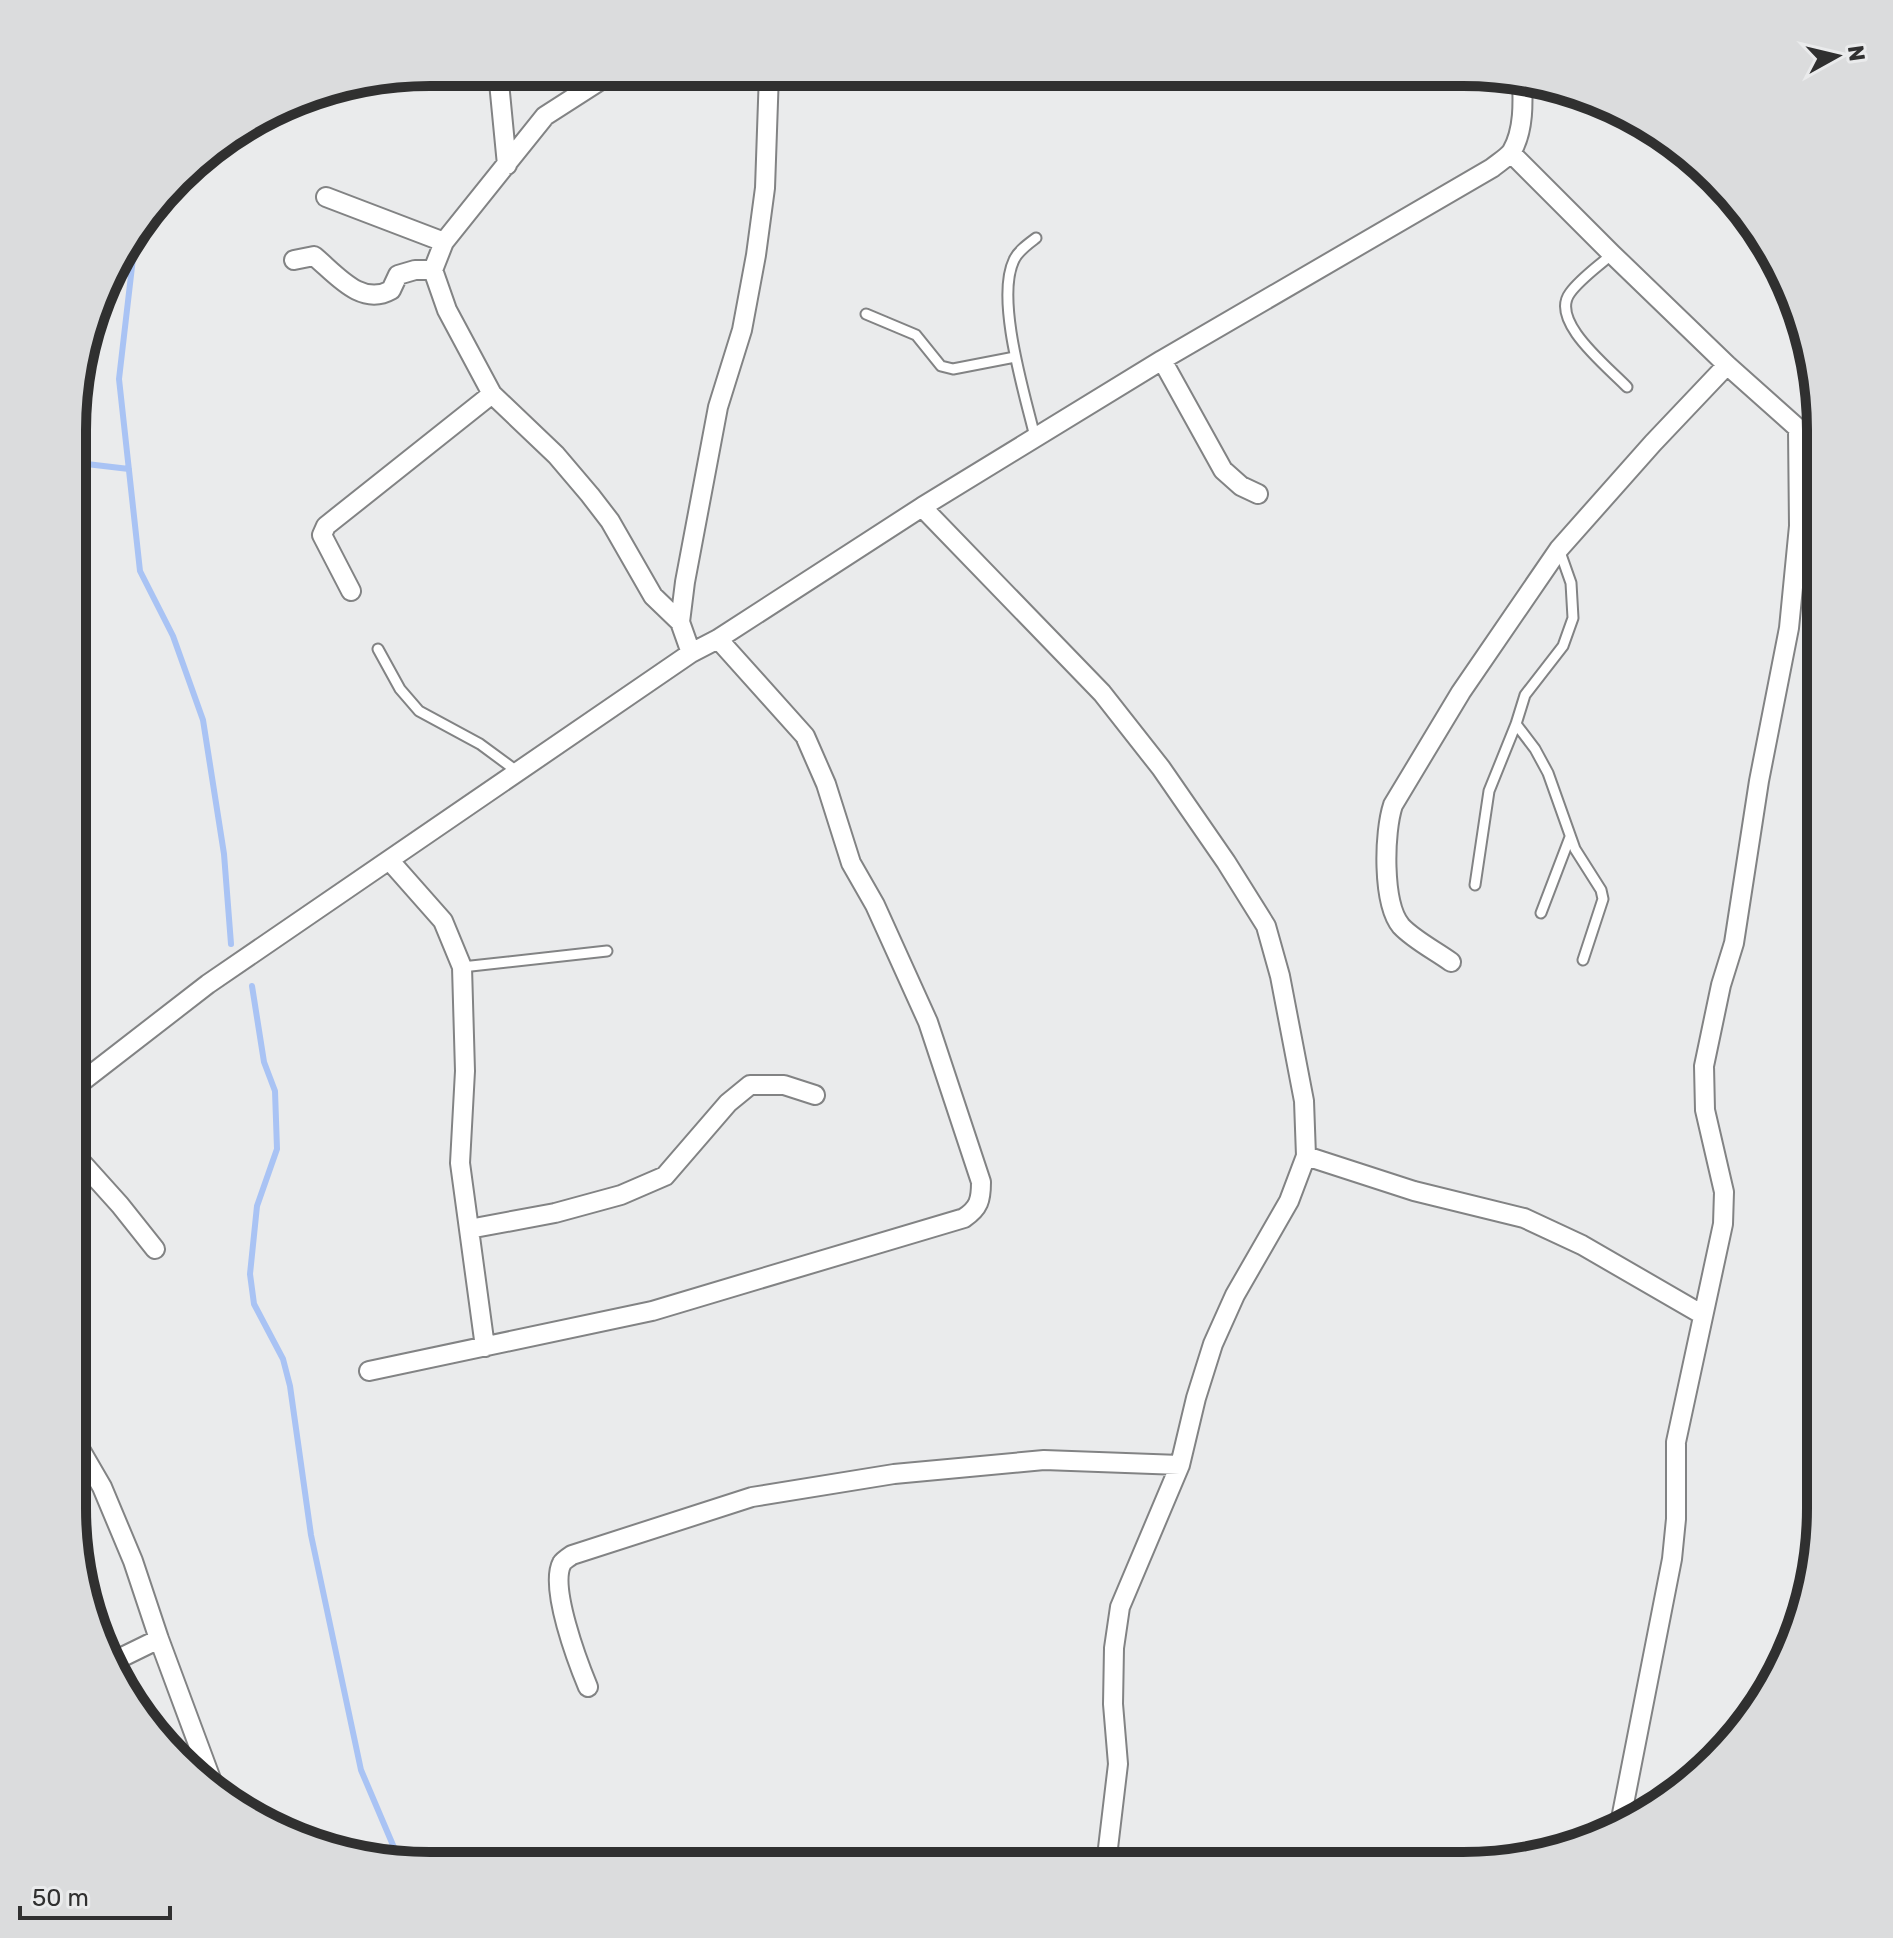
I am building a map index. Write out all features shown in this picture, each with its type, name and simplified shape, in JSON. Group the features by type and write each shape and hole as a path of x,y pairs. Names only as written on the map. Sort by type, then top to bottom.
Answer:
{"street":[{"path":"499,86 507,165"},
{"path":"592,86 545,116 444,242 433,270 447,310 492,394 556,455 610,521 653,596 680,622 691,653"},
{"path":"680,622 689,554 718,407 742,330 756,255 765,188 765,127 769,86"},
{"path":"86,1078 208,984 691,653 1162,360 1456,189 1511,153 1522,116 1522,92"},
{"path":"1511,153 1727,365 1807,437"},
{"path":"326,197 444,242"},
{"path":"294,260 314,256 358,292 372,296 391,290 398,275 415,270 433,270"},
{"path":"1162,360 1223,470 1241,486 1258,494"},
{"path":"1451,962 1403,928 1395,916 1386,849 1388,821 1393,805 1461,692 1559,549 1727,365"},
{"path":"351,591 327,549 322,535 326,526 492,394"},
{"path":"1622,1813 1672,1559 1677,1505 1676,1442 1723,1224 1724,1192 1705,1110 1704,1066 1717,1000 1734,943 1759,781 1789,628 1799,526 1798,430"},
{"path":"922,507 1102,693 1161,768 1226,862 1266,926 1280,976 1301,1087 1306,1156 1289,1201 1235,1295 1213,1344 1180,1465 1120,1607 1114,1648 1113,1690 1118,1764 1108,1852"},
{"path":"369,1371 652,1311 964,1218 975,1210 981,1199 981,1182 968,1138 928,1022 875,905 851,863 816,759 805,736 718,639"},
{"path":"390,861 443,921 462,967 465,1071 460,1163 485,1347"},
{"path":"469,1229 555,1213 621,1195 665,1176 728,1103 750,1085 784,1085 815,1095"},
{"path":"1306,1156 1414,1191 1524,1218 1582,1245 1703,1315"},
{"path":"86,1167 155,1249"},
{"path":"86,1459 102,1487 127,1546 208,1771"},
{"path":"588,1687 572,1649 559,1577 562,1562 572,1555 752,1497 894,1474 1044,1460 1180,1465"},
{"path":"120,1658 159,1639"}],"lane":[{"path":"1036,238 1015,256 1008,277 1015,357 1036,437"},
{"path":"1612,254 1569,294 1565,312 1570,327 1627,387"},
{"path":"866,314 916,335 941,366 953,369 1015,357"},
{"path":"1475,885 1489,791 1525,695 1563,646 1573,618 1571,583 1559,549"},
{"path":"378,649 400,689 419,711 480,744 518,772"},
{"path":"1516,724 1548,773 1570,837 1603,899 1583,960"},
{"path":"1541,913 1570,837"},
{"path":"462,967 607,951"}],"waterway":[{"path":"134,255 119,379 140,571 173,636 203,720 224,854 231,944"},
{"path":"86,464 129,469"},
{"path":"252,986 264,1062 275,1091 277,1149 257,1206 250,1274 254,1304 283,1359 290,1386 311,1535 361,1770 395,1850"}]}
